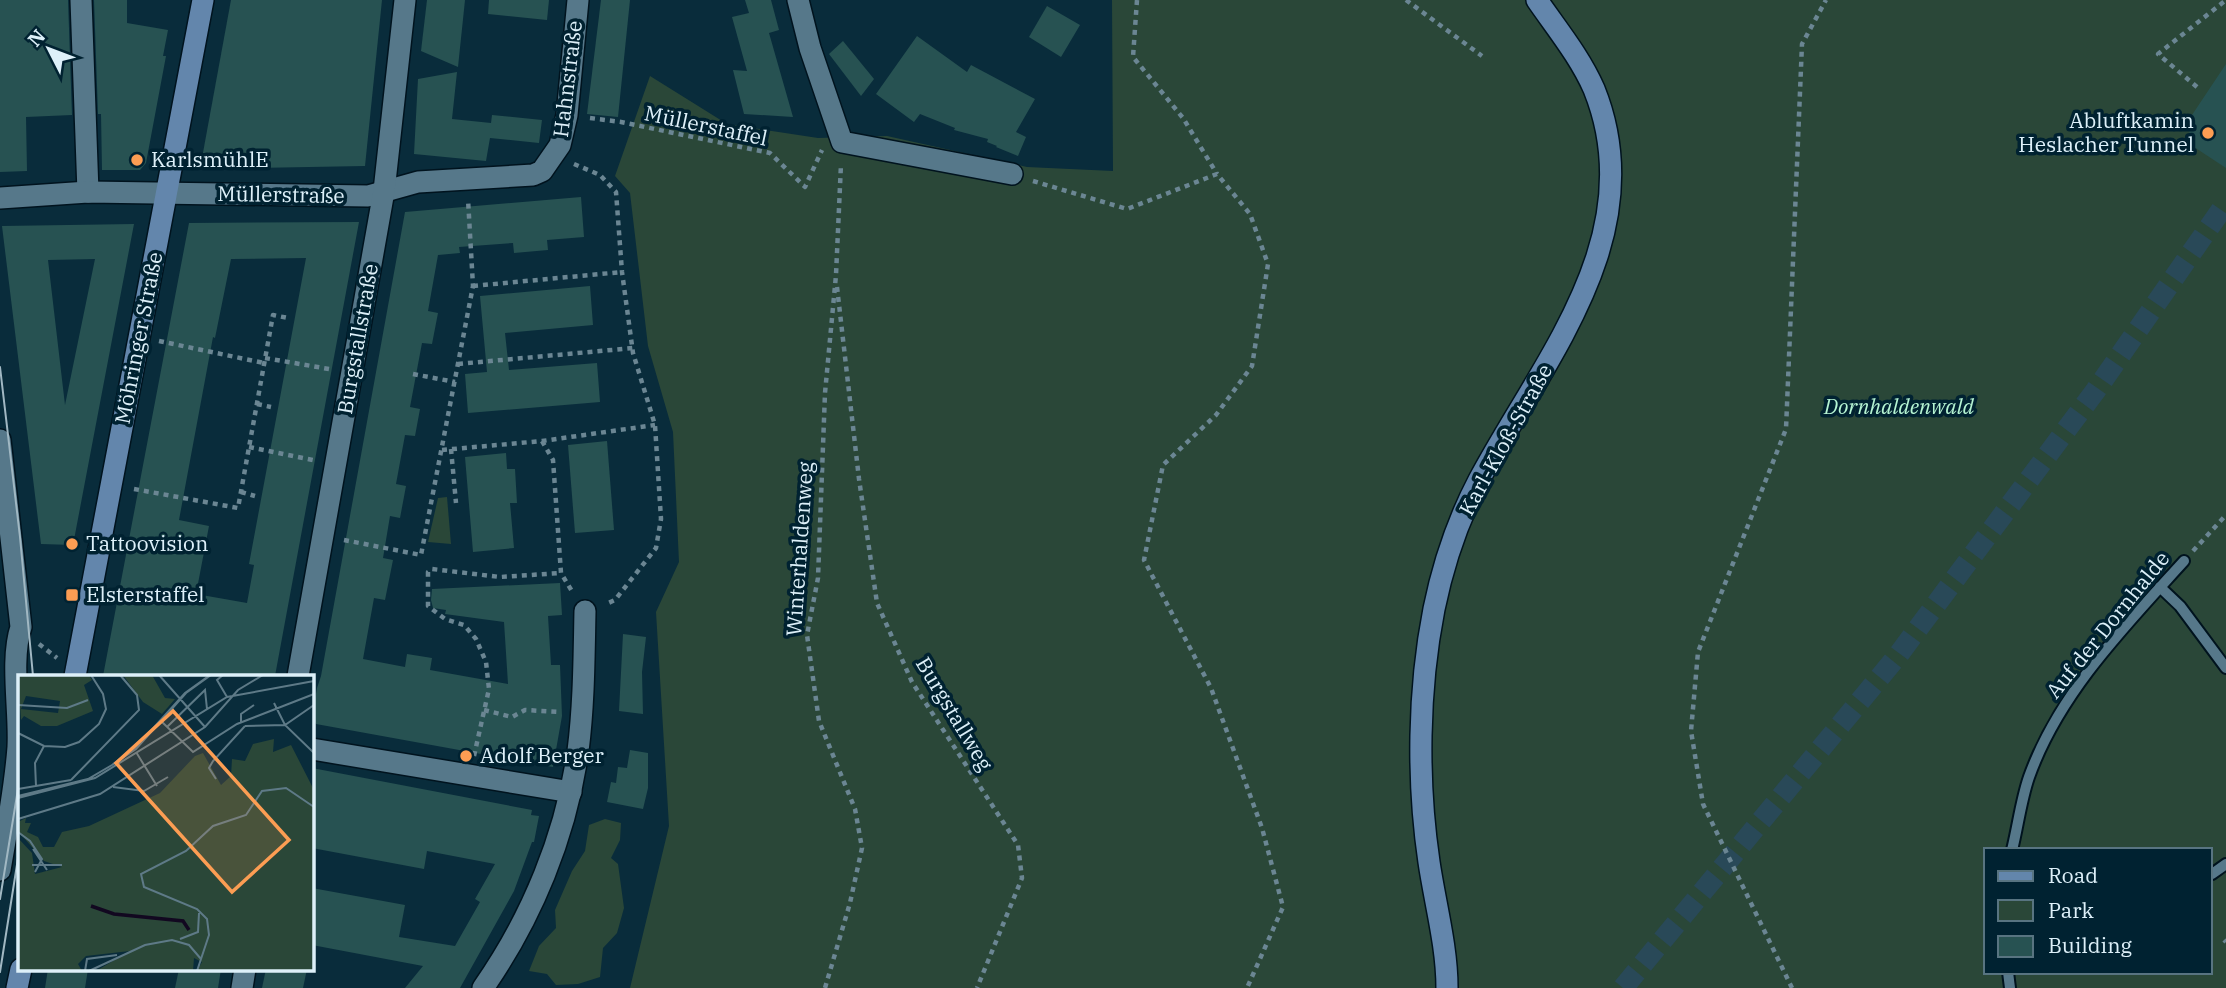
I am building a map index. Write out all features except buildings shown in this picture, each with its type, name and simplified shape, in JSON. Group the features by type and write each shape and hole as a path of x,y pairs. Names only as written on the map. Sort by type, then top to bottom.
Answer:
{"main road":[{"name":"Möhringer Straße","path":"75,675 203,0"},
{"name":"Karl-Kloß-Straße","path":"1447,988 1423,806 1423,686 1435,608 1448,552 1479,480 1560,342 1588,284 1600,242 1609,188 1610,160 1606,131 1593,88 1576,56 1537,0"},
{"path":"17,988 20,970"}],"street":[{"path":"81,0 88,192"},
{"name":"Burgstallstraße","path":"298,675 384,191 405,0"},
{"name":"Hahnstraße","path":"554,157 560,145 567,115 578,0"},
{"path":"798,0 810,48 842,142 1012,174"},
{"name":"Müllerstraße","path":"0,198 88,192 368,196 418,182 533,175 554,157"},
{"path":"0,440 21,628 17,640 18,744 0,870"},
{"path":"483,988 514,938 537,892 555,849 571,792 581,715 585,611"},
{"path":"313,749 571,792"},
{"path":"242,988 245,970"}],"lane":[{"name":"Auf der Dornhalde","path":"2012,848 2029,778 2048,736 2077,688 2184,561"},
{"path":"2160,587 2180,606 2226,668"}],"path":[{"path":"1138,0 1133,57 1183,118 1217,174 1250,214 1268,264 1252,366 1216,415 1163,465 1143,560 1211,688 1262,828 1283,907 1247,988"},
{"path":"1406,0 1482,56"},
{"path":"1792,988 1703,804 1691,731 1698,652 1786,429 1802,44 1825,0"},
{"path":"2197,87 2158,54 2226,0"},
{"name":"Müllerstaffel","path":"567,115 621,122 770,153 805,187 820,150 842,142"},
{"name":"Winterhaldenweg","path":"825,988 850,902 862,848 855,809 819,720 807,635 817,578 825,393 836,275 842,142"},
{"path":"541,440 553,460 561,573 585,611 615,600 656,548 661,519 655,425 632,348 622,272 616,192 600,175 585,167"},
{"path":"1012,174 1127,209 1217,174"},
{"path":"323,536 421,555 473,286 467,179"},
{"path":"473,286 622,272"},
{"name":"Burgstallweg","path":"836,275 859,479 877,603 912,682 1018,845 1022,878 977,988"},
{"path":"111,485 238,508 273,315 288,318"},
{"path":"139,337 352,373"},
{"path":"458,364 632,348"},
{"path":"414,374 455,382"},
{"path":"257,404 271,407"},
{"path":"442,450 655,425"},
{"path":"249,447 336,464"},
{"path":"451,449 456,503"},
{"path":"241,492 256,496"},
{"name":"Auf der Dornhalde","path":"2184,561 2226,515"},
{"path":"469,775 489,690 486,663 475,639 464,625 445,619 428,606 428,572 432,569 500,577 561,573"},
{"path":"484,710 512,717 525,710 581,715"}],"green space":[{"name":"Dornhaldenwald","path":"1112,0 2226,0 2226,988 630,988 669,826 656,612 679,562 673,432 648,346 630,193 615,176 650,76 727,124 818,138 887,136 1027,167 1113,171"},
{"path":"447,497 451,544 428,542 438,498"},
{"path":"605,819 621,823 620,840 611,858 618,864 624,908 617,933 603,948 600,977 578,984 556,985 547,974 529,971 539,946 556,928 555,910 572,871 585,851 589,825"}],"tunnel":[{"path":"1623,988 1899,654 2096,390 2226,203"}],"tram line":[{"path":"0,367 33,675"},
{"path":"0,899 18,789"},
{"path":"0,972 18,858"}],"place":[{"name":"Abluftkamin Heslacher Tunnel","path":"2208,133"},
{"name":"KarlsmühlE","path":"137,160"},
{"name":"Tattoovision","path":"72,544"},
{"name":"Elsterstaffel","path":"72,595"},
{"name":"Adolf Berger","path":"466,756"}]}
